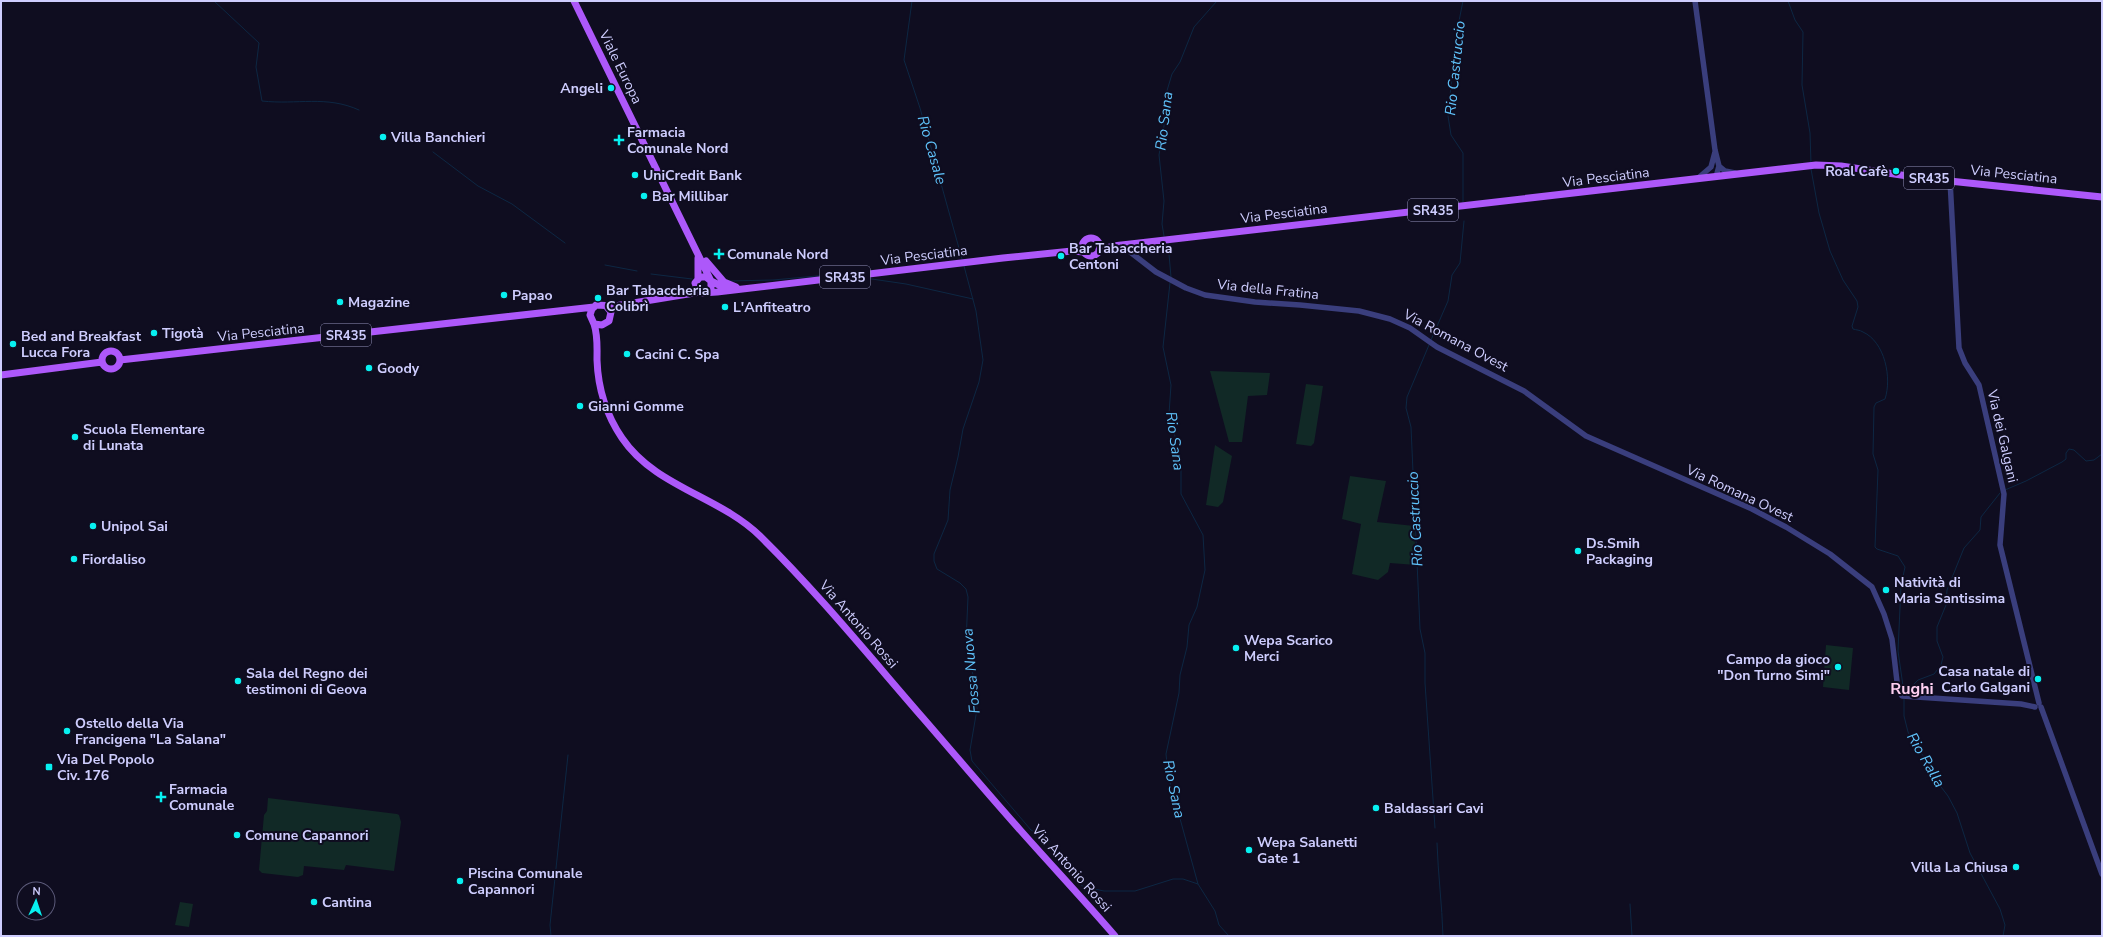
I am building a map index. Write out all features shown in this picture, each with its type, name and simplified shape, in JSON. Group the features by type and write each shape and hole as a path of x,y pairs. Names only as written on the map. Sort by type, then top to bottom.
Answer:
{"main road":[{"name":"Viale Europa","path":"574,1 711,281"},
{"name":"Via Pesciatina","path":"1083,249 1091,256 1099,250 1117,246 1696,180 1811,165 1841,166 2102,197"},
{"name":"Via Pesciatina","path":"1083,249 1084,241 1090,238 1099,242 1117,246"},
{"path":"1099,242 1099,250"},
{"name":"Via Pesciatina","path":"120,360 594,307 599,305 607,307 675,295 754,288 1083,249"},
{"name":"Viale Europa","path":"696,281 699,267 697,252"},
{"name":"Viale Europa","path":"697,252 728,285 754,288"},
{"name":"Via Pesciatina","path":"675,295 696,281 706,277 724,289 731,290"},
{"path":"696,281 697,289 704,292 711,288 711,281"},
{"name":"Via Pesciatina","path":"598,342 605,324 611,316 627,304"},
{"path":"594,307 590,312 598,342"},
{"path":"607,307 611,316"},
{"path":"573,309 592,321 605,324"},
{"name":"Via Antonio Rossi","path":"598,342 599,378 606,407 618,431 633,452 666,478 737,517 764,539 830,611 1020,830 1115,936"},
{"name":"Via Pesciatina","path":"112,352 118,355 120,360 118,366 113,369 107,368 102,362 104,354 112,352"},
{"name":"Via Pesciatina","path":"1,374 102,362"}],"street":[{"path":"1695,1 1715,150 1719,166 1716,177"},
{"path":"1696,180 1711,167 1715,150"},
{"path":"1719,166 1725,171 1738,174"},
{"path":"1711,167 1716,177"},
{"name":"Via dei Galgani","path":"1950,180 1959,348 1965,363 1979,384 2003,491 2000,545 2037,705"},
{"name":"Via della Fratina","path":"1117,246 1171,281 1205,295 1225,299 1300,305 1378,315"},
{"name":"Via Romana Ovest","path":"1378,315 1410,328 1430,342 1524,391 1586,436 1766,516 1830,554 1860,576 1872,587 1884,614 1894,649 1898,690 1904,696 2037,705"},
{"path":"2037,705 2102,874"}],"green space":[{"path":"1210,371 1270,373 1267,395 1248,396 1242,442 1229,442"},
{"path":"1306,384 1323,386 1314,443 1311,446 1296,444"},
{"path":"1215,445 1232,456 1223,502 1218,507 1206,505"},
{"path":"1350,476 1386,481 1377,522 1414,526 1416,565 1390,563 1388,572 1378,580 1352,574 1361,524 1342,519"},
{"name":"Campo da gioco \"Don Turno Simi\"","path":"1826,645 1853,648 1849,690 1823,687"},
{"path":"268,798 399,815 401,822 394,871 346,865 344,870 304,866 303,875 298,877 262,873 259,870 264,815 267,811"},
{"path":"180,902 193,904 189,927 175,925"}],"waterway":[{"path":"214,1 259,43 256,67 262,101 311,101 335,103 347,105 359,110"},
{"name":"Rio Casale","path":"912,1 904,60 920,108 962,259"},
{"name":"Rio Sana","path":"1164,236 1162,224 1164,201 1159,155 1165,120 1166,94 1172,74 1180,62 1194,27 1217,1"},
{"name":"Rio Castruccio","path":"1463,1 1456,36 1448,116 1451,135 1463,153 1463,202"},
{"path":"1788,1 1795,20 1803,32 1802,85 1810,133 1811,163"},
{"path":"433,152 478,186 512,204 565,243"},
{"path":"1811,169 1819,213 1830,251 1843,280 1857,301 1858,307 1852,326 1853,329 1863,332 1871,337 1877,344 1885,361 1887,371 1888,381 1885,399 1876,403 1874,407 1873,454 1878,470 1875,547 1898,556 1905,567 1901,586 1898,651 1904,693"},
{"name":"Rio Castruccio","path":"1431,340 1448,301 1452,275 1460,263 1464,221"},
{"name":"Rio Sana","path":"1168,243 1171,277"},
{"path":"605,265 637,271"},
{"name":"Fossa Nuova","path":"964,266 976,311 983,360 979,382 963,429 950,490 948,520 934,554 934,561 937,569 960,583 966,589 968,597 966,642 974,680 977,709 970,750 972,761 1031,830 1050,841"},
{"path":"730,281 773,280 860,272"},
{"path":"651,274 692,279"},
{"path":"865,278 906,284 973,299"},
{"name":"Rio Sana","path":"1170,283 1163,347 1171,385 1169,414 1176,440 1181,470 1181,494 1203,535 1205,570 1197,607 1189,625 1187,647 1180,675 1179,693 1166,754 1168,775 1198,884"},
{"name":"Rio Castruccio","path":"1429,345 1407,397 1406,408 1411,427 1420,629 1425,653 1425,683 1435,828"},
{"name":"Rio Ralla","path":"2005,490 2062,462 2066,459 2066,453 2069,449 2074,450 2086,461 2094,460 2102,454"},
{"name":"Rio Ralla","path":"1905,693 1918,680 1934,674 1941,665 1943,657 1937,641 1937,627 1946,605 1947,590 1964,548 1980,530 1981,517 2000,493"},
{"name":"Rio Ralla","path":"1904,699 1904,716 1908,732 1917,749 1929,762 1938,783 1948,796 1957,813 1970,853 2000,909 2005,925 2003,936"},
{"path":"551,936 550,925 568,755"},
{"name":"Rio Castruccio","path":"1437,843 1443,936"},
{"name":"Fossa Nuova","path":"1061,851 1067,871 1084,887 1104,891 1135,891 1173,879 1183,879 1198,884 1215,911 1219,925 1229,936"},
{"path":"1630,904 1632,936"}],"place":[{"name":"Angeli","path":"611,88"},
{"name":"Villa Banchieri","path":"383,137"},
{"name":"Farmacia Comunale Nord","path":"619,140"},
{"name":"Roal Cafè","path":"1896,171"},
{"name":"UniCredit Bank","path":"635,175"},
{"name":"Bar Millibar","path":"644,196"},
{"name":"Comunale Nord","path":"719,254"},
{"name":"Bar Tabaccheria Centoni","path":"1061,256"},
{"name":"Papao","path":"504,295"},
{"name":"Bar Tabaccheria Colibrì","path":"598,298"},
{"name":"Magazine","path":"340,302"},
{"name":"L'Anfiteatro","path":"725,307"},
{"name":"Tigotà","path":"154,333"},
{"name":"Bed and Breakfast Lucca Fora","path":"13,344"},
{"name":"Cacini C. Spa","path":"627,354"},
{"name":"Goody","path":"369,368"},
{"name":"Gianni Gomme","path":"580,406"},
{"name":"Scuola Elementare di Lunata","path":"75,437"},
{"name":"Unipol Sai","path":"93,526"},
{"name":"Ds.Smih Packaging","path":"1578,551"},
{"name":"Fiordaliso","path":"74,559"},
{"name":"Natività di Maria Santissima","path":"1886,590"},
{"name":"Wepa Scarico Merci","path":"1236,648"},
{"name":"Campo da gioco \"Don Turno Simi\"","path":"1838,667"},
{"name":"Casa natale di Carlo Galgani","path":"2038,679"},
{"name":"Sala del Regno dei testimoni di Geova","path":"238,681"},
{"name":"Ostello della Via Francigena \"La Salana\"","path":"67,731"},
{"name":"Via Del Popolo Civ. 176","path":"49,767"},
{"name":"Farmacia Comunale","path":"161,797"},
{"name":"Baldassari Cavi","path":"1376,808"},
{"name":"Comune Capannori","path":"237,835"},
{"name":"Wepa Salanetti Gate 1","path":"1249,850"},
{"name":"Villa La Chiusa","path":"2016,867"},
{"name":"Piscina Comunale Capannori","path":"460,881"},
{"name":"Cantina","path":"314,902"}],"district":[{"name":"Rughi","path":"1912,688"}]}
